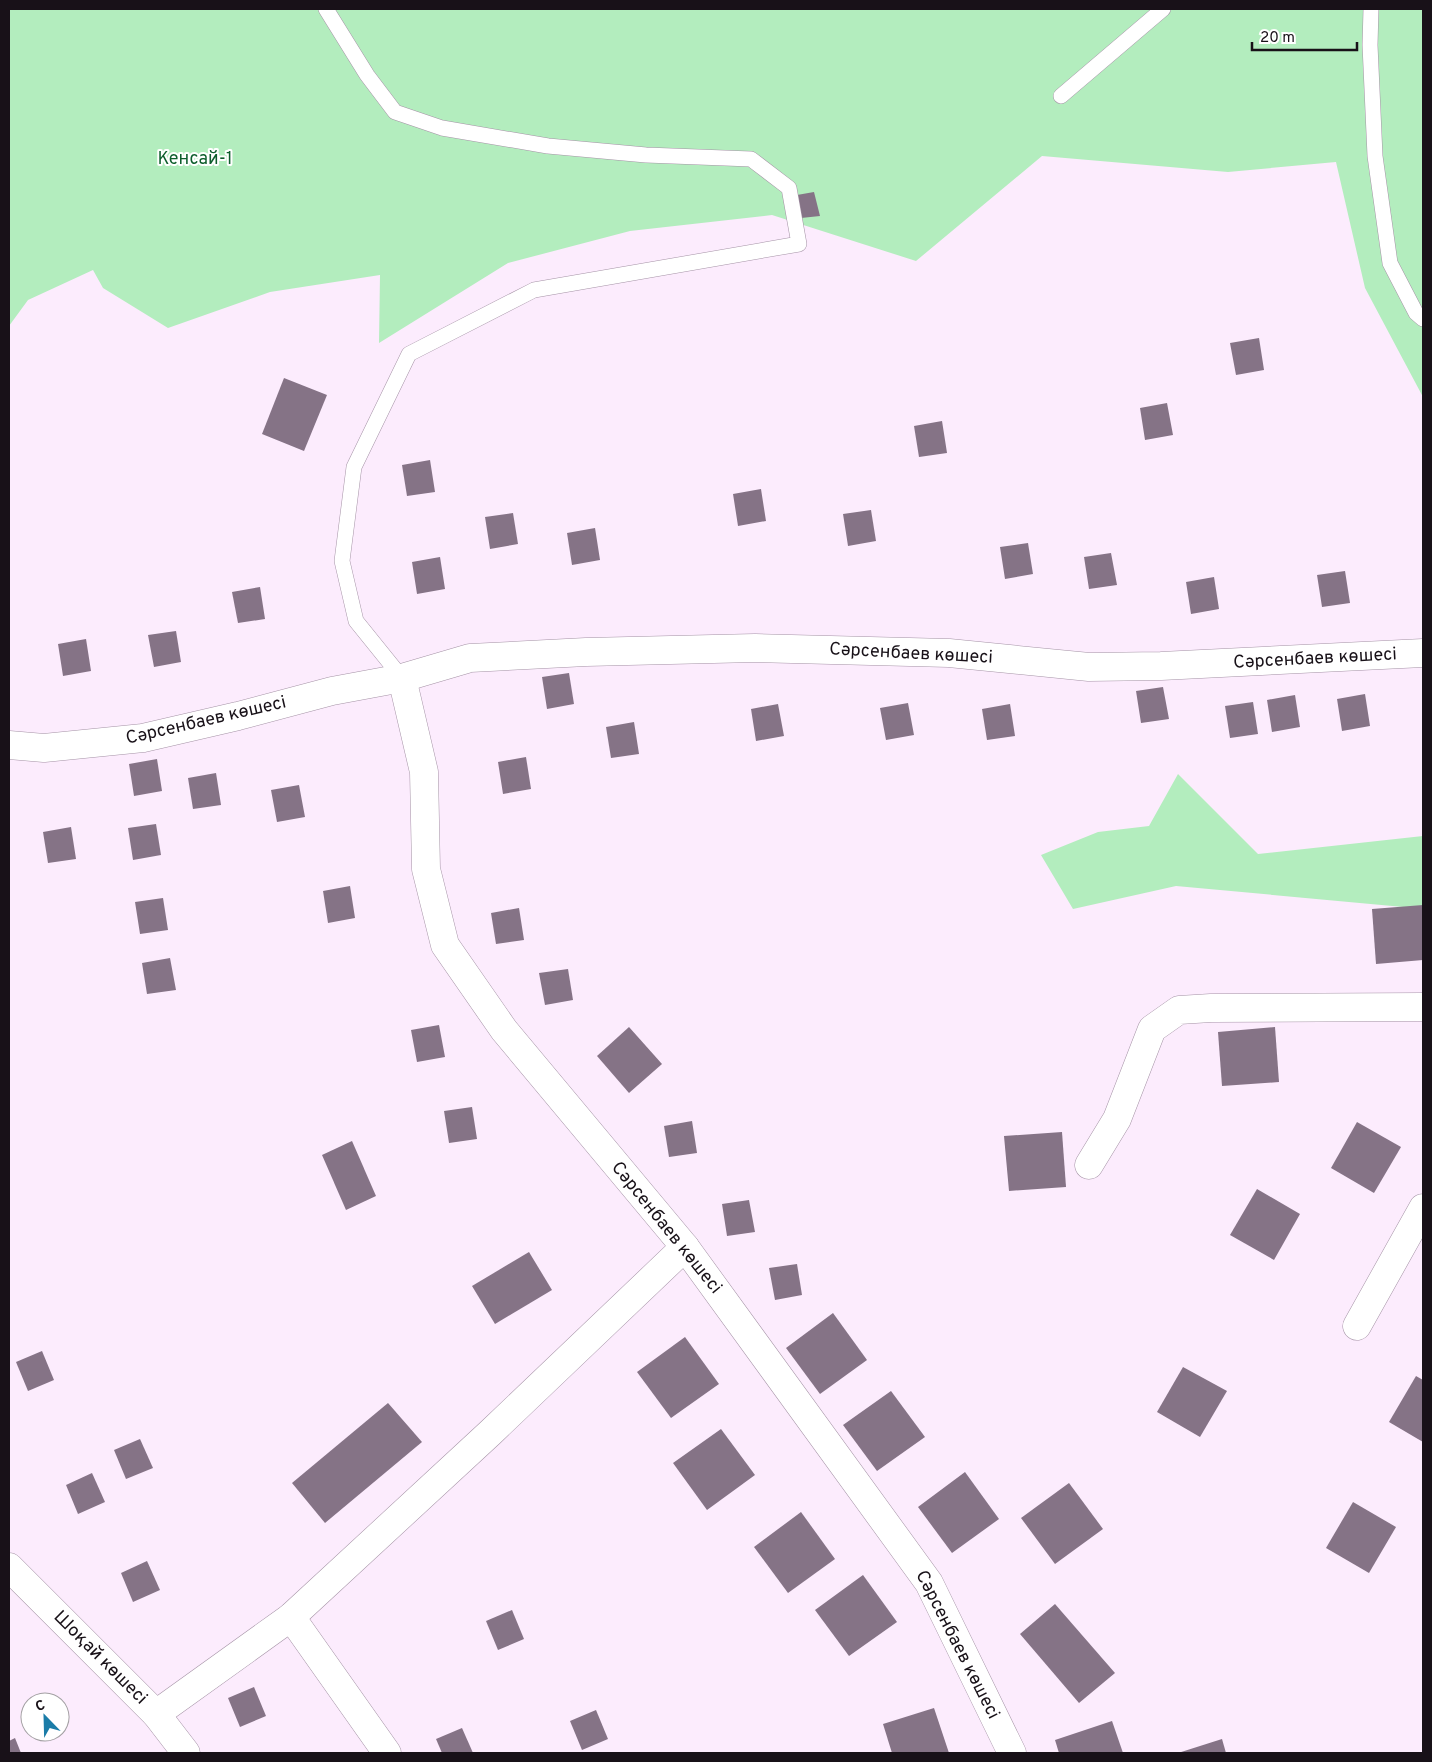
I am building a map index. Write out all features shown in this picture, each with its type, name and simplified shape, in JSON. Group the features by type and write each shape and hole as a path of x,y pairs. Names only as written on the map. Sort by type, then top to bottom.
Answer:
{"street":[{"name":"Сәрсенбаев көшесі","path":"9,745 44,748 143,738 238,716 332,691 402,678 470,658 596,652 755,648 949,653 1089,667 1161,666 1423,653"},
{"name":"Сәрсенбаев көшесі","path":"402,678 424,772 426,869 445,945 504,1030 685,1247 929,1584 1012,1753"},
{"path":"1089,1166 1117,1119 1152,1029 1179,1010 1211,1008 1423,1007"},
{"path":"1357,1326 1423,1208"},
{"path":"156,1714 292,1617 490,1433 685,1247"},
{"name":"Шоқай көшесі","path":"9,1567 156,1714 186,1753"},
{"path":"292,1617 387,1753"}],"lane":[{"path":"326,9 367,75 395,112 442,128 548,146 646,155 751,158 789,188 799,244 534,290 409,354 354,467 342,562 356,621 402,678"},
{"path":"1061,96 1163,9"},
{"path":"1371,9 1370,45 1375,156 1390,263 1416,313 1423,319"}],"green space":[{"name":"Кенсай-1","path":"9,9 1423,9 1423,397 1365,288 1336,162 1228,172 1042,156 916,261 772,215 630,231 508,263 379,343 380,275 270,292 168,328 103,288 93,270 28,300 9,326"},
{"path":"1178,774 1258,854 1423,836 1423,913 1414,908 1176,886 1073,909 1041,855 1098,832 1149,826"}],"building":[{"path":"814,192 820,216 801,218 797,195"},
{"path":"1259,338 1264,370 1236,375 1230,343"},
{"path":"284,378 327,395 304,451 262,434"},
{"path":"1167,403 1173,435 1145,440 1140,408"},
{"path":"942,421 947,453 919,457 914,426"},
{"path":"430,460 435,492 407,496 402,465"},
{"path":"761,489 766,521 738,526 733,494"},
{"path":"871,510 876,541 848,546 843,514"},
{"path":"513,513 518,544 490,549 485,517"},
{"path":"595,528 600,560 572,565 567,533"},
{"path":"1028,543 1033,574 1005,579 1000,547"},
{"path":"1111,553 1117,585 1089,589 1084,557"},
{"path":"440,557 445,589 417,594 412,562"},
{"path":"1345,571 1350,603 1322,607 1317,575"},
{"path":"1214,577 1219,609 1191,614 1186,582"},
{"path":"260,587 265,619 238,623 232,592"},
{"path":"176,631 181,662 154,667 148,635"},
{"path":"86,639 91,671 63,676 58,644"},
{"path":"569,673 574,704 547,709 542,677"},
{"path":"1163,687 1169,719 1141,723 1136,691"},
{"path":"1365,694 1370,726 1342,731 1337,699"},
{"path":"1295,695 1300,727 1272,732 1267,700"},
{"path":"1253,702 1258,734 1230,738 1225,706"},
{"path":"908,703 914,735 886,740 880,708"},
{"path":"778,704 784,736 756,741 751,709"},
{"path":"1010,704 1015,736 987,740 982,709"},
{"path":"634,722 639,754 611,758 606,727"},
{"path":"526,757 531,789 503,794 498,762"},
{"path":"157,759 162,791 134,796 129,764"},
{"path":"216,773 221,805 193,809 188,778"},
{"path":"299,785 305,817 277,822 271,790"},
{"path":"156,824 161,855 133,860 128,828"},
{"path":"71,827 76,859 48,863 43,832"},
{"path":"350,886 355,918 328,923 323,891"},
{"path":"163,898 168,930 140,934 135,902"},
{"path":"1423,905 1423,960 1376,964 1372,909"},
{"path":"519,908 524,940 496,944 491,913"},
{"path":"170,958 176,990 147,994 142,963"},
{"path":"568,969 573,1000 545,1005 539,973"},
{"path":"439,1025 445,1057 417,1062 411,1030"},
{"path":"629,1027 662,1064 629,1093 597,1056"},
{"path":"1275,1027 1279,1082 1222,1086 1218,1032"},
{"path":"472,1107 477,1139 449,1143 444,1111"},
{"path":"692,1121 697,1153 669,1157 664,1126"},
{"path":"1357,1122 1401,1147 1374,1193 1331,1168"},
{"path":"1062,1132 1066,1187 1009,1191 1004,1136"},
{"path":"352,1141 376,1196 346,1210 322,1155"},
{"path":"1257,1189 1300,1214 1274,1260 1230,1235"},
{"path":"749,1200 755,1232 727,1236 722,1204"},
{"path":"529,1252 552,1290 495,1324 472,1286"},
{"path":"797,1264 802,1295 775,1300 769,1268"},
{"path":"833,1313 867,1360 820,1394 786,1348"},
{"path":"685,1337 719,1384 671,1418 637,1372"},
{"path":"42,1351 54,1380 28,1391 16,1362"},
{"path":"1183,1367 1227,1391 1200,1437 1157,1412"},
{"path":"1416,1376 1423,1380 1423,1442 1389,1422"},
{"path":"891,1391 925,1437 877,1471 843,1425"},
{"path":"388,1403 422,1442 325,1523 292,1483"},
{"path":"721,1429 755,1475 707,1510 673,1463"},
{"path":"140,1439 153,1468 126,1479 114,1450"},
{"path":"965,1472 999,1519 952,1553 918,1507"},
{"path":"92,1473 105,1502 78,1514 66,1485"},
{"path":"1069,1483 1103,1529 1055,1564 1021,1518"},
{"path":"1353,1502 1396,1527 1369,1573 1326,1548"},
{"path":"801,1512 835,1559 788,1593 754,1547"},
{"path":"147,1561 160,1590 133,1602 121,1573"},
{"path":"863,1575 897,1622 849,1656 815,1610"},
{"path":"1055,1604 1115,1673 1079,1703 1020,1634"},
{"path":"512,1610 524,1639 498,1650 486,1621"},
{"path":"254,1687 266,1716 240,1727 228,1698"},
{"path":"934,1708 949,1753 892,1753 883,1724"},
{"path":"596,1710 608,1739 582,1750 570,1721"},
{"path":"1112,1721 1123,1753 1059,1753 1055,1740"},
{"path":"462,1728 473,1753 442,1753 436,1739"},
{"path":"15,1738 21,1753 9,1753 9,1741"},
{"path":"1222,1739 1226,1753 1178,1753"}]}
